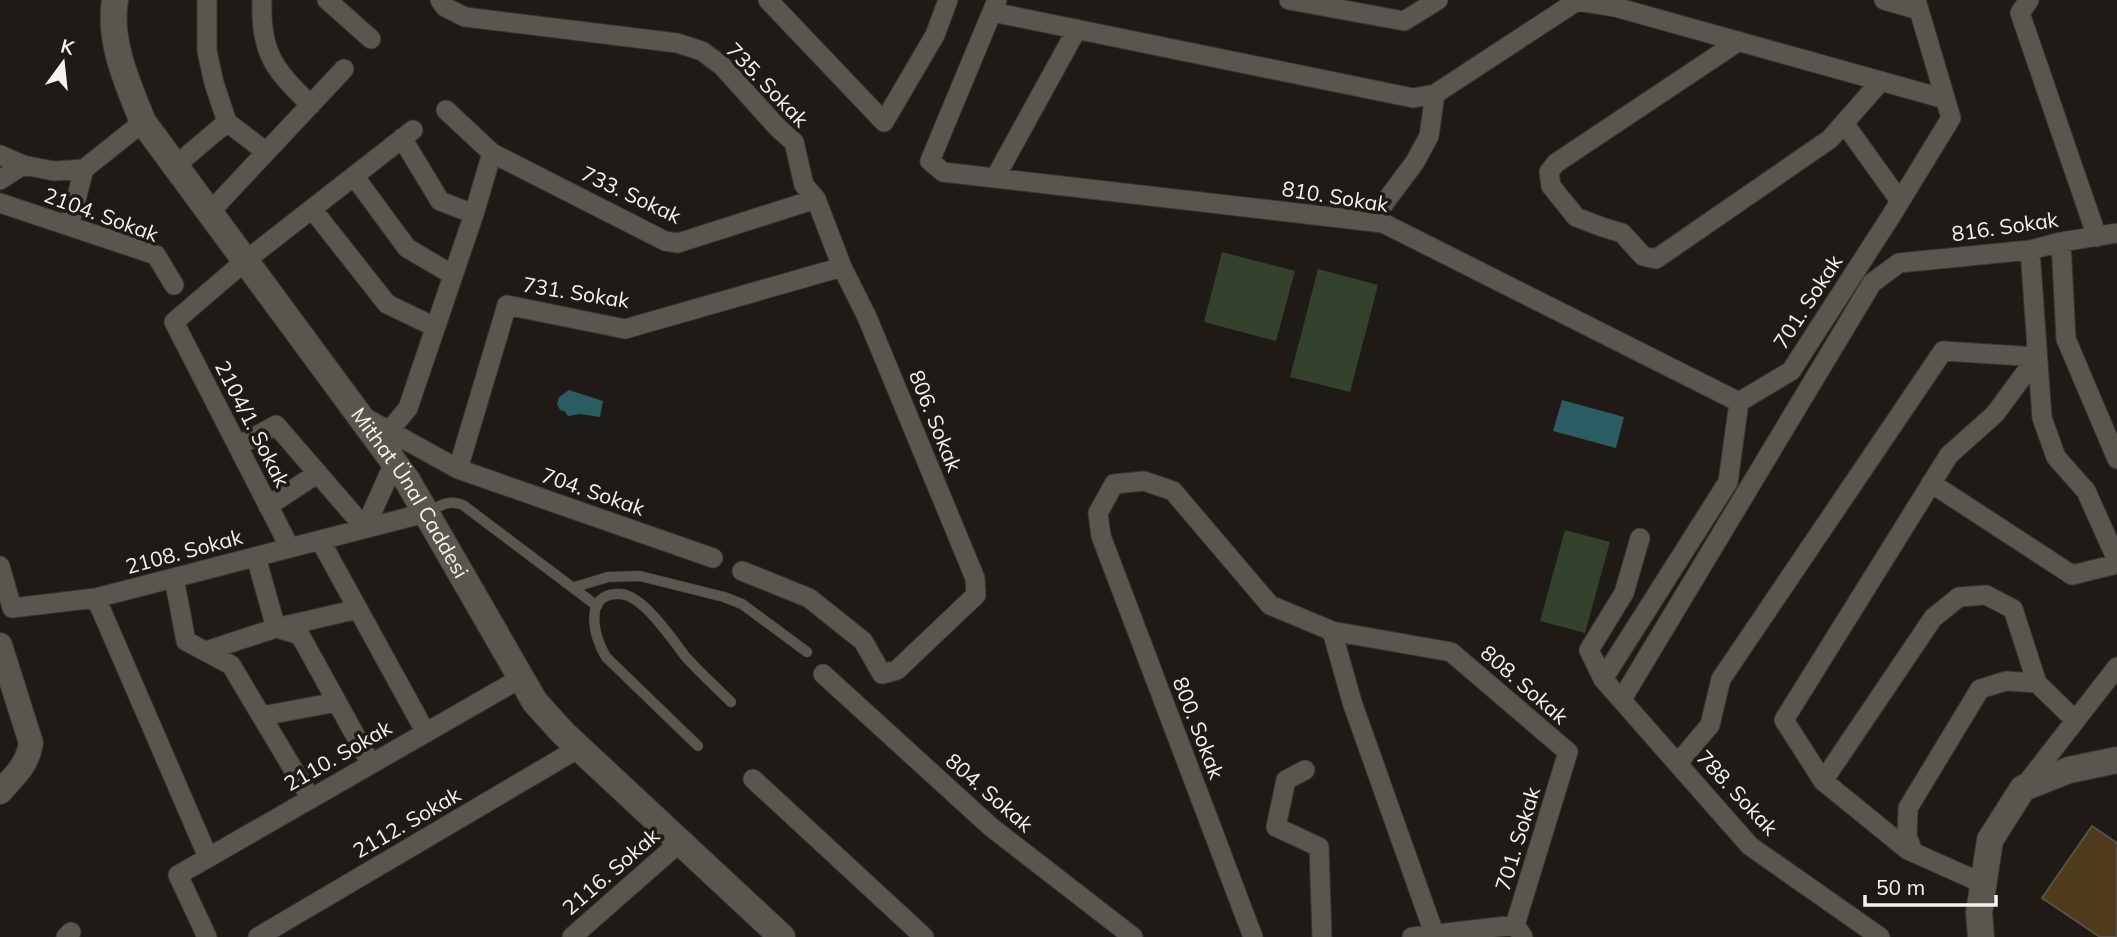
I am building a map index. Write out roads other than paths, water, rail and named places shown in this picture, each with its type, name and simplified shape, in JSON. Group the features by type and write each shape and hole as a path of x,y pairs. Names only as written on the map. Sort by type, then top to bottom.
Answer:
{"main road":[{"name":"Mithat Ünal Caddesi","path":"115,0 113,11 119,63 143,122 407,480 535,702 579,748 774,935"},
{"path":"1981,937 1979,913 1990,840 2023,788 2069,770 2117,760"}],"street":[{"path":"206,0 207,51 227,122 266,152"},
{"path":"262,0 261,21 265,45 275,66 311,105"},
{"path":"327,0 371,39"},
{"path":"768,0 884,122 935,35 948,0"},
{"path":"1289,0 1404,21 1438,0"},
{"path":"1884,0 1918,5 1948,108"},
{"path":"995,6 1077,29 1413,98 1434,94 1577,2 1615,7 1881,81 1948,108"},
{"name":"735. Sokak","path":"443,4 465,17 677,43 702,51 722,66 794,142 804,185 816,199 842,267"},
{"name":"810. Sokak","path":"995,6 930,161 943,172 1383,223 1739,402"},
{"path":"2025,6 2097,237"},
{"path":"995,178 1077,29"},
{"path":"1739,41 1556,163 1549,172 1551,186 1576,217 1622,233 1643,256 1656,259 1829,139 1881,81"},
{"path":"209,213 344,69"},
{"path":"1371,221 1415,162 1429,136 1434,94"},
{"name":"701. Sokak","path":"1739,402 1791,370 1900,201 1948,108"},
{"name":"733. Sokak","path":"446,110 492,153 665,241 678,243 816,199"},
{"path":"0,155 23,165 54,171 84,169 143,122"},
{"path":"174,167 227,122"},
{"path":"1844,123 1900,201"},
{"path":"245,261 408,134 440,201 474,214"},
{"path":"238,446 276,425 365,528 394,463 389,431 408,408 492,153"},
{"path":"0,180 23,165"},
{"path":"69,226 84,169"},
{"path":"354,176 407,248 453,275"},
{"name":"2104. Sokak","path":"0,204 156,255 174,285"},
{"path":"312,209 387,304 435,327"},
{"path":"1881,232 1899,263"},
{"name":"816. Sokak","path":"1899,263 2030,250 2117,233"},
{"path":"2061,242 2066,339 2113,438 2117,459"},
{"path":"1931,484 2072,575 2117,562 2086,491 2056,457 2042,418 2030,250"},
{"name":"2104/1. Sokak","path":"245,261 174,321 290,548"},
{"name":"701. Sokak","path":"1622,699 1872,283 1899,263"},
{"name":"731. Sokak","path":"458,470 507,305 625,329 842,267"},
{"name":"806. Sokak","path":"742,571 808,598 863,641 882,674 897,670 976,595 975,578 867,317 842,267"},
{"path":"1678,763 1710,725 1721,678 1942,351 2037,357"},
{"path":"1984,884 1913,852 1822,781 1784,719 1949,455 1995,414 2037,357"},
{"path":"1602,679 1728,482 1739,402"},
{"name":"704. Sokak","path":"360,415 458,470 713,558"},
{"path":"268,506 318,473"},
{"name":"800. Sokak","path":"1253,937 1101,536 1098,513 1114,484 1144,481 1173,491 1270,605 1332,631"},
{"name":"2108. Sokak","path":"0,566 12,608 96,598 425,513"},
{"name":"788. Sokak","path":"1640,538 1624,593 1589,650 1602,679 1751,846 1880,937"},
{"path":"320,540 426,733"},
{"path":"256,557 276,628"},
{"path":"174,578 186,641 231,664 311,799"},
{"path":"1822,781 1933,618 1959,597 1986,595 2013,609 2037,683 2076,720"},
{"path":"96,598 208,858"},
{"path":"206,651 276,628 358,609"},
{"path":"276,628 300,635 371,764"},
{"path":"1332,631 1352,702 1434,933"},
{"name":"808. Sokak","path":"1332,631 1451,652 1568,752"},
{"path":"0,645 31,743 25,764 0,792"},
{"path":"2023,788 2117,667"},
{"name":"804. Sokak","path":"823,674 990,827 1133,937"},
{"name":"2110. Sokak","path":"207,937 178,875 521,678"},
{"path":"1913,852 1907,836 1908,808 1980,689 2006,681 2037,683"},
{"path":"262,716 337,702"},
{"name":"2112. Sokak","path":"258,937 579,748"},
{"name":"701. Sokak","path":"1519,931 1568,752"},
{"path":"1305,770 1286,780 1276,827 1319,847 1322,937"},
{"path":"753,779 924,937"},
{"name":"2116. Sokak","path":"572,937 680,842"},
{"path":"1412,937 1434,933 1519,931"}],"lane":[{"path":"425,513 447,502 463,505 597,606"},
{"path":"575,587 608,577 640,576 724,597 742,604 807,652"},
{"path":"698,746 606,657 595,631 594,617 597,606 613,595 632,598 660,623 686,657 732,702"}],"water":[{"path":"569,390 603,401 600,417 580,414 568,416 560,410 557,404 559,397"},
{"path":"1562,400 1624,417 1616,448 1553,431"}]}
